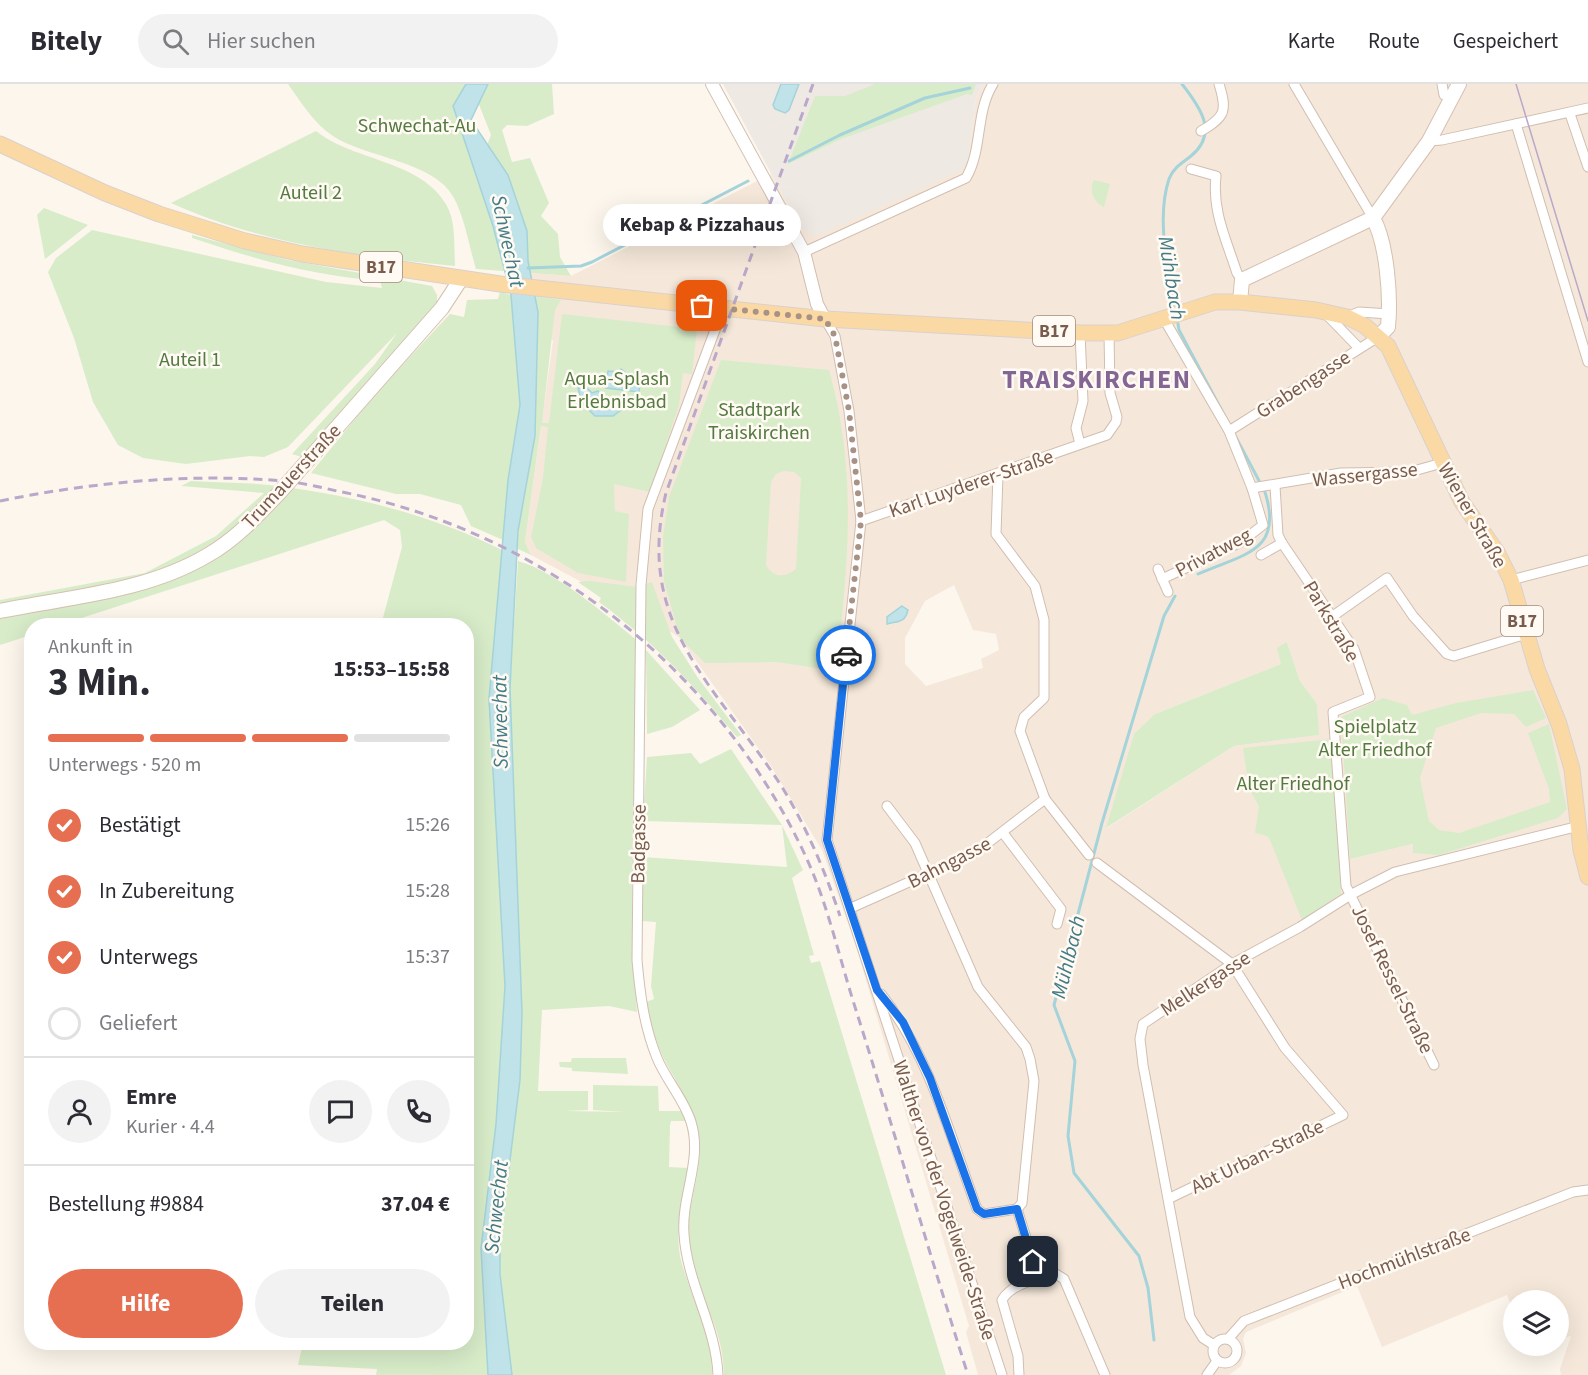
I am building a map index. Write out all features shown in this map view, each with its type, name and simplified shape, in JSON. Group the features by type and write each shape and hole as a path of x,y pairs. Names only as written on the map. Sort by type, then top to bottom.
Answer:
{"main road":[{"path":"1240,302 1242,280 1372,218 1429,141 1459,84"},
{"name":"B17","path":"0,144 116,198 245,241 302,254 460,279 825,319 1080,333 1108,339 1215,302 1240,302 1347,317 1378,337"},
{"path":"1372,218 1381,232 1390,314 1388,327 1378,337"},
{"name":"Trumauerstraße","path":"0,610 146,582 208,555 232,538 256,518 289,482 442,308 460,279"},
{"name":"Wiener Straße","path":"1378,337 1394,356 1462,502 1497,552 1510,580 1572,769 1588,877"}],"street":[{"path":"712,84 804,252 817,304 825,319"},
{"path":"804,252 966,178 974,165 985,97 993,84"},
{"path":"1201,131 1223,114 1226,106 1219,84"},
{"path":"1294,84 1372,218"},
{"path":"1442,84 1444,95 1452,99"},
{"path":"1429,141 1570,114 1588,108"},
{"path":"1570,114 1588,167"},
{"path":"1516,124 1588,362"},
{"path":"1191,169 1216,176 1214,198 1216,209 1237,273 1242,280"},
{"name":"Badgasse","path":"718,1375 715,1341 688,1268 684,1234 684,1206 696,1159 692,1122 657,1059 642,1010 637,960 641,585 648,510 718,322 720,308"},
{"path":"1324,312 1359,348"},
{"path":"1347,317 1359,312 1390,314"},
{"path":"1171,316 1263,486 1282,543 1261,555"},
{"name":"Walther von der Vogelweide-Straße","path":"825,319 835,336 849,411 861,521 827,840 1002,1375"},
{"path":"1080,333 1083,401 1076,428 1080,444"},
{"name":"Grabengasse","path":"1232,429 1378,337"},
{"name":"Karl Luyderer-Straße","path":"861,521 1107,435 1116,422 1110,393 1108,339"},
{"name":"Wassergasse","path":"1263,486 1341,473 1410,472 1442,463"},
{"path":"998,475 996,534 1035,586 1044,620 1044,698 1024,717 1020,731 1046,799 1089,855"},
{"name":"Privatweg","path":"1168,592 1160,574 1241,542 1263,525 1263,486"},
{"name":"Parkstraße","path":"1282,543 1354,649 1370,697 1333,711 1346,886 1352,894"},
{"path":"1510,580 1588,560"},
{"path":"1333,616 1387,578 1413,616 1447,654 1454,656 1526,634"},
{"name":"Bahngasse","path":"851,908 975,852 1004,833 1046,799"},
{"path":"887,806 915,843 978,987 1026,1047 1034,1081 1022,1203 1017,1209 1039,1279 1056,1274 1062,1276 1105,1375"},
{"name":"Melkergasse","path":"1214,1345 1203,1338 1190,1317 1170,1198 1143,1065 1141,1030 1148,1020 1232,964 1300,927 1352,894 1395,872 1579,826"},
{"path":"1004,833 1061,909 1057,924"},
{"path":"1097,863 1232,964"},
{"name":"Josef Ressel-Straße","path":"1352,894 1434,1065"},
{"name":"Abt Urban-Straße","path":"1170,1198 1343,1115 1285,1048 1232,964"},
{"name":"Walther von der Vogelweide-Straße","path":"877,990 903,1022 930,1078 977,1209 984,1214 1017,1209"},
{"name":"Hochmühlstraße","path":"1214,1345 1220,1340 1228,1339 1244,1321 1573,1192 1588,1190"},
{"name":"Walther von der Vogelweide-Straße","path":"1019,1375 1018,1356 1002,1300 1006,1293 1039,1279"},
{"path":"1214,1345 1213,1354 1217,1361 1228,1363 1237,1355 1235,1344 1228,1339"},
{"path":"1207,1375 1217,1361"}],"shaded area":[{"path":"723,84 984,84 976,98 968,162 961,170 816,236 801,229"},
{"path":"984,84 1588,84 1588,1375 1561,1375 1560,1369 1564,1356 1569,1356 1571,1336 1569,1336 1569,1290 1503,1290 1503,1297 1382,1347 1357,1286 1246,1332 1243,1339 1246,1353 1241,1366 1229,1375 978,1375 966,1332 969,1326 854,940 822,850 771,766 680,638 653,620 531,555 525,542 553,341 538,312 530,273 571,276 771,174 801,229 968,162 976,98","holes":["954,585 973,630 996,634 999,650 981,659 983,668 926,686 905,664 905,638 925,601","1287,642 1300,681 1317,704 1318,735 1234,746 1107,828 1155,714 1281,664","1405,775 1413,844 1350,859"]}],"green space":[{"name":"Schwechat-Au","path":"288,84 466,84 454,104 498,160 487,145 491,135 478,102 488,84 552,84 554,114 527,126 507,125 502,130 512,162 530,158 549,203 541,216 558,234 560,257 571,276 476,269 461,215 454,198 445,186 416,168 363,150 333,136 314,119"},
{"path":"875,84 976,84 972,95 967,94 841,139 788,164 815,96 845,96"},
{"name":"Auteil 2","path":"316,131 349,149 405,170 436,191 450,212 454,235 455,266 383,258 310,246 239,228 171,203"},
{"path":"1094,180 1110,184 1104,207 1093,196"},
{"path":"44,208 88,225 45,259 37,215"},
{"name":"Auteil 1","path":"92,230 326,282 382,288 380,281 284,266 192,238 192,235 288,260 432,286 437,295 437,305 302,457 292,454 375,364 397,333 288,447 264,457 250,456 186,464 143,458 118,445 93,402 74,338 48,272 56,258"},
{"name":"Aqua-Splash Erlebnisbad","path":"500,292 511,295 520,405 518,419 538,312 535,296 561,300 555,310 542,423 549,423 562,314 697,329 692,374 683,373 679,405 650,492 614,484 615,511 629,514 626,582 578,573 536,548 531,537 543,478 548,427 541,426 525,542 531,555 518,549 518,532 535,426 508,480 503,540 471,526 461,505 420,494 396,494 311,473 376,393 450,314 464,317 467,300 498,299"},
{"name":"Stadtpark Traiskirchen","path":"721,360 829,370 844,445 848,520 847,557 836,671 777,662 705,663 680,638 664,581 663,537 669,497","holes":["784,471 794,472 801,478 796,569 780,575 772,572 766,565 771,482 776,474"]},
{"path":"191,481 256,484 336,495 421,517 502,550 489,699 505,986 496,1124 481,1248 488,1375 376,1375 377,1369 298,1365 301,1350 474,1350 474,618 383,618 402,547 400,530 384,520 82,618 24,618 24,637 0,645 0,600 145,573 216,536 264,493 181,486"},
{"path":"518,561 565,585 639,642 632,873 637,1012 609,1006 542,1010 538,1091 588,1091 588,1110 564,1111 625,1112 593,1110 593,1085 658,1086 659,1111 682,1111 686,1121 671,1121 670,1125 669,1167 688,1168 680,1216 679,1252 706,1332 712,1375 512,1375 500,1274 500,1240 520,1080 522,1013 510,688"},
{"path":"590,581 638,587 652,582 672,637 698,678 741,735 737,737 689,682 656,649 599,602 601,598 578,582"},
{"path":"1287,642 1300,681 1317,704 1319,735 1234,746 1106,828 1134,734 1155,714 1281,664 1277,648"},
{"path":"646,650 700,710 672,727 647,734"},
{"name":"Spielplatz Alter Friedhof","path":"1533,690 1546,718 1526,727 1514,714 1481,713 1436,728 1420,778 1429,821 1439,830 1459,833 1550,802 1549,789 1528,733 1549,724 1567,809 1558,818 1439,855 1413,853 1413,844 1350,859 1341,717 1383,698 1407,705 1412,715 1456,703"},
{"name":"Alter Friedhof","path":"1331,739 1341,894 1302,920 1270,840 1267,836 1255,833 1259,806 1249,789 1243,748"},
{"path":"731,749 782,825 643,821 647,757 691,753 700,764"},
{"path":"782,825 803,870 792,878 814,955 809,956 811,963 820,961 946,1375 724,1375 717,1331 697,1281 688,1249 689,1217 700,1153 697,1127 690,1107 658,1045 646,1002 654,999 651,986 656,922 642,921 643,857 787,867"},
{"path":"572,1058 626,1058 628,1074 572,1071 572,1068 560,1067 559,1062 571,1062"}],"water":[{"name":"Schwechat","path":"466,84 488,84 471,120 508,175 527,231 528,261 538,312 535,436 518,531 510,688 522,1013 520,1080 500,1240 500,1274 512,1375 488,1375 481,1248 496,1124 505,986 489,699 508,480 520,405 511,295 493,226 453,106"},
{"path":"781,84 799,84 789,110 785,113 775,109 773,105"},
{"path":"621,369 626,373 641,375 639,392 606,388 608,371 619,372"},
{"path":"578,388 588,389 592,393 598,391 603,399 615,399 628,405 613,416 595,416 582,403"},
{"path":"902,606 908,610 905,617 900,621 887,624 887,617"}],"waterway":[{"name":"Mühlbach","path":"1175,308 1164,244 1165,194 1171,175 1199,147 1204,138 1205,129 1200,111 1182,84"},
{"path":"789,161 840,135 925,98 970,88"},
{"name":"Schwechat","path":"528,268 581,266 592,262 748,181"},
{"name":"Mühlbach","path":"1177,318 1179,330 1265,492 1269,512 1269,527 1264,539 1256,548 1198,574"},
{"name":"Mühlbach","path":"1154,1340 1148,1288 1139,1256 1074,1173 1068,1136 1075,1061 1054,1005 1102,823 1164,616 1175,596"}],"tram line":[{"path":"1516,84 1588,321"}],"railway":[{"path":"813,84 666,493 659,540 661,581 672,618 688,652 708,685 791,802 815,850 840,916"},
{"path":"0,501 106,484 178,479 285,481 337,491 412,510 484,538 552,574 615,618 673,668 724,726 769,789 814,875 968,1375"}],"way so far":[{"path":"702,306 825,319 835,336 849,411 861,521 846,655"}],"place":[{"name":"Kebap & Pizzahaus","path":"702,306"}],"district":[{"name":"TRAISKIRCHEN","path":"1097,379"}],"route":[{"path":"846,655 827,840 877,990 903,1022 930,1078 977,1209 984,1214 1017,1209 1033,1262"}]}
